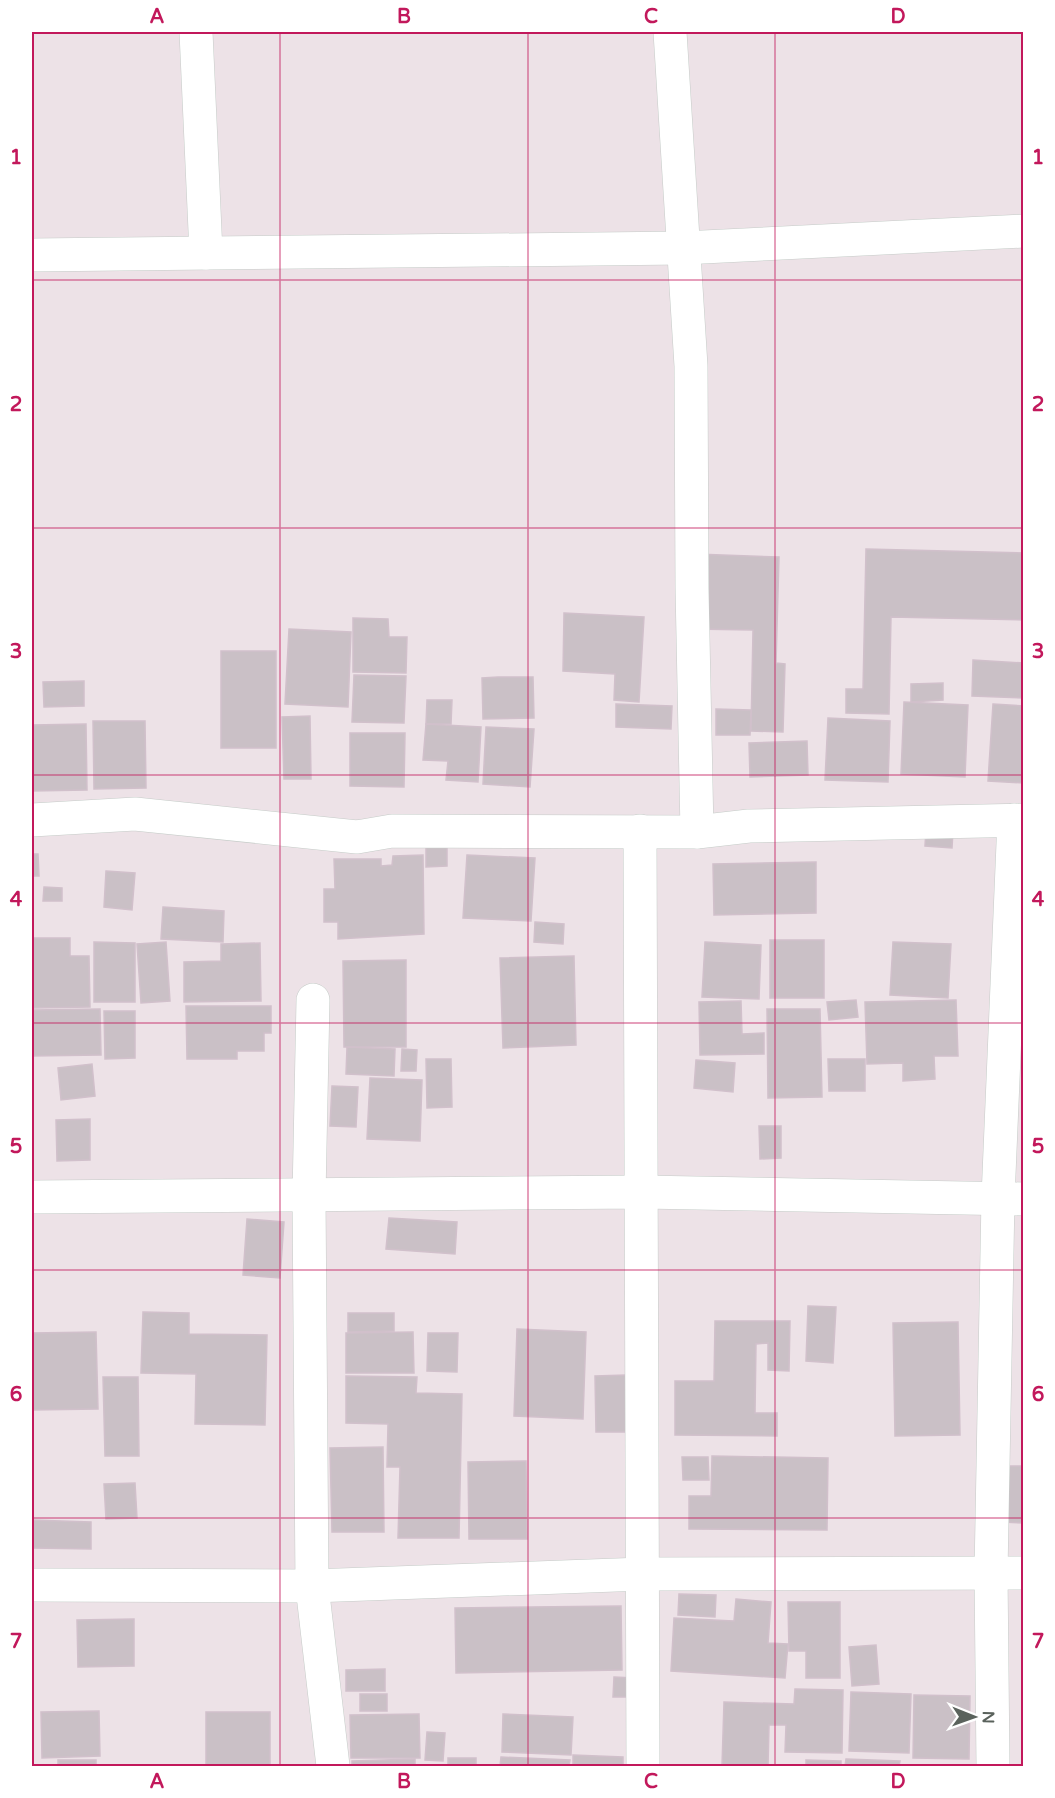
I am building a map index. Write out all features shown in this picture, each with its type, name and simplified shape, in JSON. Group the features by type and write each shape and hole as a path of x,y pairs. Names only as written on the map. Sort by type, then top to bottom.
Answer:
{"street":[{"path":"196,32 206,253"},
{"path":"670,32 691,366 692,588 697,832"},
{"path":"32,255 683,248 1023,231"},
{"path":"32,820 135,814 357,837 392,831 697,832 748,826 1019,820 1011,1199 991,1573 993,1767"},
{"path":"640,831 643,1192 643,1767"},
{"path":"314,1000 309,1196 312,1586 333,1767"},
{"path":"32,1197 643,1192 1011,1199"},
{"path":"32,1585 312,1586 643,1574 1023,1573"}],"building":[{"path":"866,549 1024,553 1024,620 891,617 889,714 846,713 846,689 863,689"},
{"path":"695,554 779,557 776,663 785,664 783,732 751,731 753,630 693,629"},
{"path":"564,613 644,617 639,702 614,700 615,674 563,671"},
{"path":"353,618 388,619 389,637 407,637 406,673 353,672"},
{"path":"289,629 351,632 348,707 285,704"},
{"path":"221,651 276,651 276,748 221,748"},
{"path":"973,660 1024,663 1024,698 972,696"},
{"path":"354,675 406,676 404,723 352,722"},
{"path":"533,677 534,718 483,719 482,678"},
{"path":"84,681 84,706 44,707 43,682"},
{"path":"943,683 943,700 911,702 911,684"},
{"path":"427,700 452,700 451,724 426,724"},
{"path":"904,702 968,705 965,777 901,774"},
{"path":"616,704 672,706 671,729 616,727"},
{"path":"993,704 1024,706 1023,783 988,781"},
{"path":"716,709 751,710 750,735 716,735"},
{"path":"310,716 311,779 284,779 282,717"},
{"path":"828,718 890,721 888,782 825,780"},
{"path":"93,721 145,721 146,788 94,789"},
{"path":"86,724 87,790 32,791 32,725"},
{"path":"426,724 481,727 478,782 446,780 448,761 423,760"},
{"path":"486,727 534,729 530,787 483,784"},
{"path":"350,733 405,733 404,787 350,786"},
{"path":"807,741 808,775 750,777 749,743"},
{"path":"926,829 953,831 952,848 925,846"},
{"path":"426,837 447,837 447,866 426,867"},
{"path":"32,854 38,854 39,876 32,876"},
{"path":"423,855 424,934 338,939 338,922 324,922 324,889 335,889 334,859 381,859 381,866 392,865 393,856"},
{"path":"467,855 535,858 531,921 463,918"},
{"path":"816,862 816,913 714,915 713,864"},
{"path":"106,871 135,873 132,910 104,907"},
{"path":"44,887 62,888 62,901 43,901"},
{"path":"163,907 224,911 223,942 161,939"},
{"path":"535,922 564,924 563,944 534,942"},
{"path":"33,938 70,938 70,956 89,956 90,1007 32,1008"},
{"path":"770,940 824,940 824,998 770,998"},
{"path":"94,942 135,943 135,1002 94,1002"},
{"path":"166,942 170,1001 141,1003 137,944"},
{"path":"705,942 761,945 759,999 702,997"},
{"path":"893,942 951,944 948,998 890,995"},
{"path":"260,943 261,1001 184,1002 184,962 221,961 221,944"},
{"path":"574,956 576,1045 503,1048 500,958"},
{"path":"406,960 406,1047 344,1047 343,961"},
{"path":"856,1000 858,1017 829,1020 827,1002"},
{"path":"956,1000 958,1056 934,1056 935,1079 903,1081 903,1063 867,1064 865,1002"},
{"path":"741,1001 742,1034 764,1033 764,1054 700,1055 699,1002"},
{"path":"186,1006 271,1006 271,1033 264,1033 264,1051 237,1051 237,1059 187,1059"},
{"path":"100,1009 101,1055 32,1056 32,1010"},
{"path":"767,1009 820,1009 822,1097 768,1098"},
{"path":"104,1011 135,1011 135,1058 105,1059"},
{"path":"347,1047 395,1049 394,1076 346,1074"},
{"path":"402,1049 417,1050 416,1071 401,1071"},
{"path":"426,1059 451,1059 452,1107 427,1108"},
{"path":"828,1059 865,1059 865,1091 829,1091"},
{"path":"696,1060 735,1063 733,1092 694,1088"},
{"path":"92,1064 95,1096 61,1100 58,1068"},
{"path":"370,1078 422,1080 420,1141 367,1139"},
{"path":"332,1086 358,1087 356,1127 330,1126"},
{"path":"90,1119 90,1160 57,1161 56,1120"},
{"path":"759,1126 781,1126 781,1158 760,1159"},
{"path":"389,1218 457,1222 455,1254 386,1249"},
{"path":"247,1219 284,1222 280,1278 243,1275"},
{"path":"808,1306 836,1307 833,1363 806,1361"},
{"path":"143,1312 189,1313 189,1334 267,1335 265,1425 195,1424 196,1374 141,1373"},
{"path":"348,1313 394,1313 394,1331 348,1332"},
{"path":"715,1321 790,1321 789,1371 768,1370 768,1343 756,1344 755,1413 777,1413 777,1436 675,1435 675,1381 714,1381"},
{"path":"958,1322 960,1435 895,1436 893,1323"},
{"path":"517,1329 586,1332 583,1419 514,1416"},
{"path":"96,1332 98,1409 32,1410 32,1333"},
{"path":"413,1332 414,1373 346,1373 346,1333"},
{"path":"428,1333 458,1333 457,1372 427,1371"},
{"path":"626,1375 626,1432 596,1432 595,1376"},
{"path":"346,1376 417,1377 416,1393 462,1394 459,1538 398,1538 400,1467 387,1467 388,1424 346,1423"},
{"path":"103,1377 138,1377 139,1456 105,1456"},
{"path":"383,1447 384,1532 332,1532 330,1448"},
{"path":"712,1456 828,1458 827,1530 689,1529 689,1496 711,1496"},
{"path":"682,1457 708,1457 709,1480 683,1480"},
{"path":"526,1461 527,1539 469,1539 468,1462"},
{"path":"1003,1466 1024,1466 1024,1523 1002,1522"},
{"path":"135,1483 137,1518 106,1519 104,1484"},
{"path":"32,1520 91,1522 91,1549 32,1548"},
{"path":"679,1594 716,1595 715,1617 678,1615"},
{"path":"736,1599 771,1602 768,1643 788,1644 785,1678 671,1671 674,1618 734,1621"},
{"path":"788,1602 840,1602 840,1678 806,1678 806,1651 789,1651"},
{"path":"621,1606 622,1670 456,1673 455,1608"},
{"path":"134,1619 134,1666 78,1667 77,1620"},
{"path":"876,1645 879,1684 852,1686 849,1647"},
{"path":"385,1669 385,1691 346,1691 346,1670"},
{"path":"614,1677 634,1678 633,1697 613,1697"},
{"path":"795,1689 843,1690 842,1753 785,1752 786,1725 769,1725 768,1766 722,1766 724,1702 794,1704"},
{"path":"851,1692 911,1694 909,1753 849,1751"},
{"path":"360,1694 387,1694 387,1711 360,1711"},
{"path":"914,1695 970,1696 969,1759 913,1758"},
{"path":"99,1711 100,1756 42,1758 41,1712"},
{"path":"206,1712 270,1712 270,1766 206,1766"},
{"path":"419,1714 420,1758 351,1758 350,1715"},
{"path":"503,1714 573,1717 571,1755 502,1752"},
{"path":"427,1732 445,1733 443,1761 425,1760"},
{"path":"573,1755 623,1757 623,1766 573,1766"},
{"path":"501,1757 570,1760 569,1766 500,1766"},
{"path":"448,1758 476,1758 476,1766 448,1766"},
{"path":"415,1759 415,1766 352,1766 352,1761"},
{"path":"846,1759 900,1761 899,1766 845,1766"},
{"path":"58,1760 96,1760 96,1766 58,1766"},
{"path":"806,1760 841,1761 841,1766 806,1766"}]}
